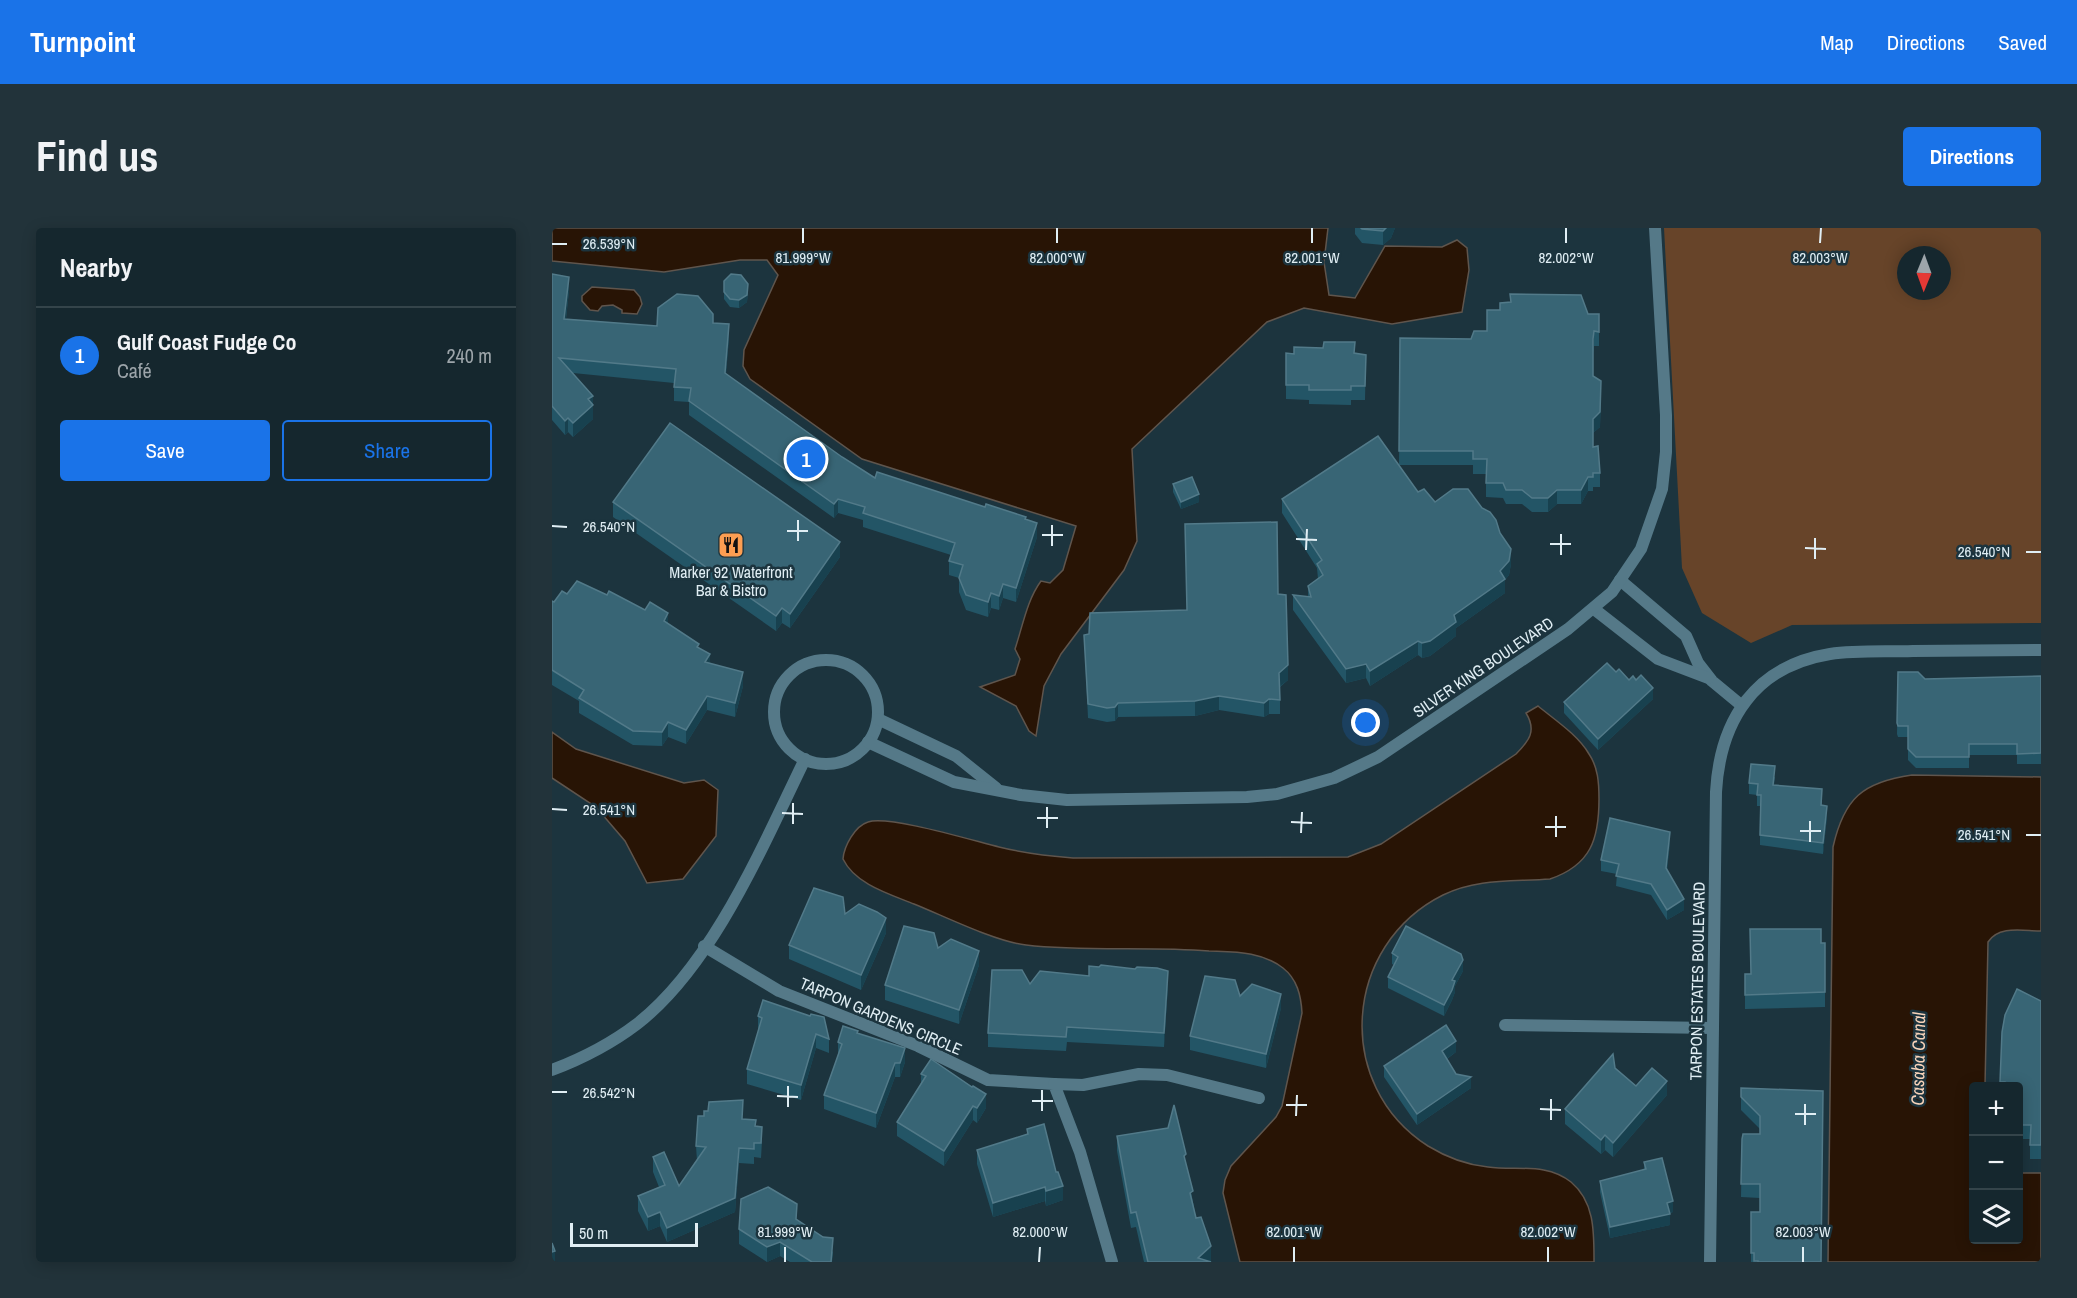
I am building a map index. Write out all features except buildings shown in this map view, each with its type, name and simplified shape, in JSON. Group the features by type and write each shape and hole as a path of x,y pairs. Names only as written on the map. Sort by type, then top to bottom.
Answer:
{"street":[{"name":"SILVER KING BOULEVARD","path":"868,742 954,782 1067,800 1247,797 1305,788 1358,768 1378,757 1568,629 1594,609 1612,592 1641,549 1662,489 1666,452 1666,415 1655,228"},
{"path":"1620,580 1686,636 1698,663 1712,681 1741,705"},
{"path":"1594,609 1658,659 1712,681"},
{"name":"TARPON ESTATES BOULEVARD","path":"1710,1262 1717,770 1729,727 1741,705 1757,688 1788,667 1830,655 2041,650"},
{"path":"820,660 836,661 851,666 864,676 873,688 877,703 878,719 868,742 856,755 840,762 822,764 805,759 783,741 773,714 775,699 781,685 791,673 805,664 820,660"},
{"name":"SILVER KING BOULEVARD","path":"878,719 956,756 997,789"},
{"path":"552,1070 576,1061 636,1024 676,986 740,893 805,759"},
{"name":"TARPON GARDENS CIRCLE","path":"704,946 779,991 918,1046 988,1080 1083,1084 1139,1074 1167,1075 1259,1098"},
{"path":"1505,1025 1713,1028"},
{"path":"1054,1084 1080,1152 1112,1262"}],"shaded area":[{"path":"1664,228 2041,228 2041,623 1792,625 1751,643 1702,613 1682,568"}],"water":[{"path":"552,228 1328,228 1324,262 1329,295 1355,298 1385,246 1442,247 1457,240 1467,248 1469,270 1462,312 1392,324 1304,308 1267,322 1132,449 1137,541 1124,570 1061,654 1044,686 1036,736 1029,731 1016,706 980,687 1015,675 1020,659 1015,649 1029,605 1041,581 1050,583 1063,570 1076,526 862,459 750,379 743,366 744,350 778,275 767,260 740,260 664,272 552,261"},
{"path":"592,287 634,290 642,304 637,314 622,313 622,310 613,305 602,306 598,311 590,310 582,301 582,296"},
{"path":"1538,706 1579,740 1594,764 1598,781 1599,813 1590,849 1575,866 1550,879 1482,883 1469,886 1443,895 1410,918 1385,947 1369,980 1362,1016 1365,1053 1376,1088 1397,1120 1428,1146 1449,1157 1472,1164 1499,1168 1531,1168 1551,1172 1571,1182 1579,1190 1589,1208 1593,1229 1594,1262 1240,1262 1223,1193 1225,1180 1231,1166 1276,1117 1282,1106 1302,1013 1297,988 1288,972 1266,958 1238,952 1071,948 1014,943 970,928 884,892 864,882 848,868 843,859 848,843 855,832 863,824 879,821 912,825 1017,851 1073,858 1348,857 1381,844 1516,754 1525,745 1530,735 1531,725 1526,713"},
{"path":"552,732 576,749 684,783 704,780 718,790 716,836 683,879 647,883 625,841 596,807 552,778"},
{"name":"Casaba Canal","path":"1912,775 2041,777 2041,931 2005,931 1998,933 1988,942 1985,1082 1969,1082 1969,1244 2023,1244 2023,1173 2041,1173 2041,1262 1828,1262 1833,847 1843,816 1858,795 1881,782"}],"place":[{"name":"Gulf Coast Fudge Co","path":"806,459"},
{"name":"Marker 92 Waterfront Bar & Bistro","path":"731,545"}]}
